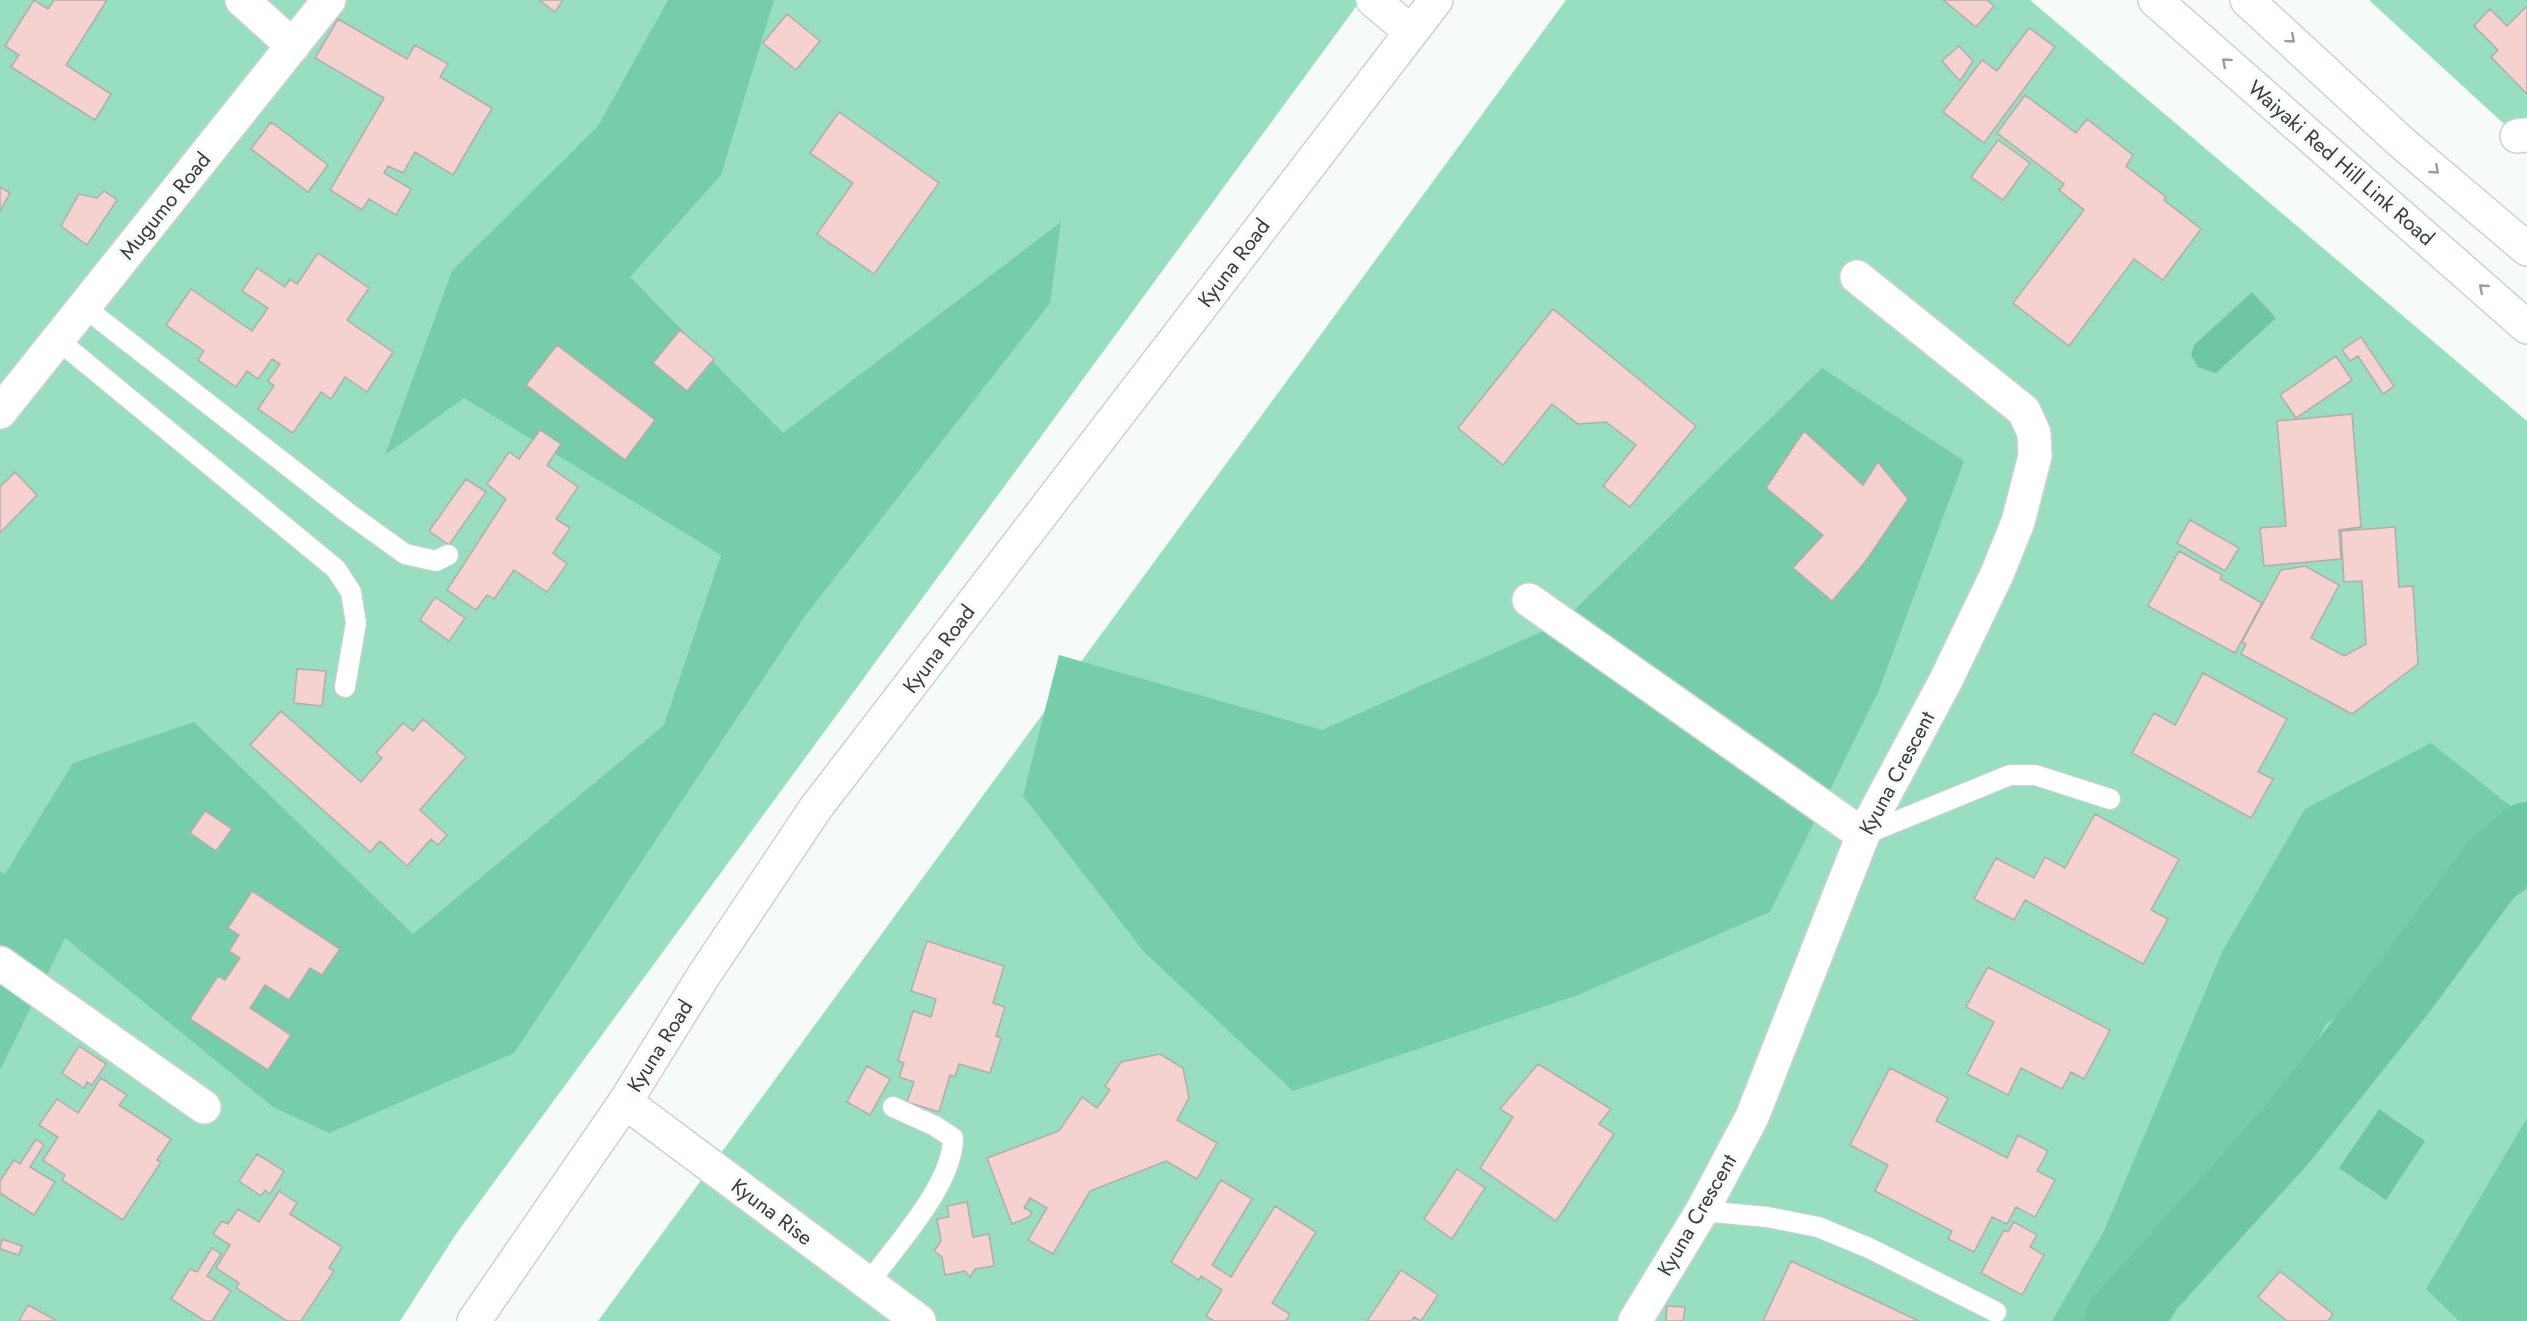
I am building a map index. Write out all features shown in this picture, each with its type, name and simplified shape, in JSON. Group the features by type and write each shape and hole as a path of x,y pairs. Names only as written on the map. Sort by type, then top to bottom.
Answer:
{"street":[{"path":"243,0 292,46"},
{"name":"Mugumo Road","path":"0,412 329,0"},
{"path":"1373,0 1410,32"},
{"name":"Kyuna Road","path":"474,1321 625,1102 704,975 815,809 1436,0"},
{"name":"Waiyaki Red Hill Link Road","path":"2156,0 2527,327"},
{"path":"2247,0 2401,142 2527,249"},
{"name":"Kyuna Crescent","path":"1635,1321 1702,1211 1752,1117 1863,835 1941,689 1989,592 2018,522 2035,456 2034,433 2024,411 1857,277"},
{"path":"1529,600 1863,835"},
{"path":"0,963 204,1107"},
{"name":"Kyuna Rise","path":"625,1102 919,1321"}],"lane":[{"path":"84,307 348,513 405,554 436,561 448,555"},
{"path":"58,340 336,569 351,592 356,623 345,687"},
{"path":"1863,835 2010,775 2035,776 2110,799"},
{"path":"868,1284 932,1197 953,1155 953,1138 935,1126 893,1107"},
{"path":"1702,1211 1767,1217 1818,1227 1869,1248 1996,1312"}],"shaded area":[{"path":"0,0 1361,0 456,1234 400,1321 0,1321"},
{"path":"668,0 774,0 721,175 630,277 783,433 1061,222 1050,303 805,616 514,1053 329,1133 273,1107 65,938 0,1070 0,871 5,874 73,763 194,722 413,934 664,725 721,555 464,398 385,455 452,271 598,126"},
{"path":"1566,0 2030,0 2527,421 2527,1321 598,1321"},
{"path":"2369,0 2527,0 2527,145"},
{"path":"2252,292 2276,318 2216,373 2198,367 2191,355 2194,345"},
{"path":"1822,368 1964,461 1879,690 1770,912 1575,996 1293,1091 1145,953 1023,796 1059,655 1322,730 1561,623"},
{"path":"2431,743 2527,819 2527,889 2326,1024 2170,1321 2052,1321 2104,1231 2222,952 2305,809"},
{"path":"2379,1109 2425,1141 2386,1200 2339,1168"},
{"path":"2527,1118 2527,1321 2459,1321 2426,1289"}],"building":[{"path":"34,0 48,9 54,0 107,0 66,65 111,94 95,120 11,67 19,55 5,46"},
{"path":"539,0 563,0 555,12"},
{"path":"1943,0 1987,0 1994,6 1976,27"},
{"path":"2527,6 2527,94 2491,57 2498,50 2474,26 2490,9 2507,26"},
{"path":"787,14 820,41 796,70 763,43"},
{"path":"338,19 407,59 415,45 448,64 440,77 492,108 453,175 415,152 403,173 388,166 384,173 411,189 396,215 369,199 362,210 330,190 384,98 315,58"},
{"path":"2029,28 2055,47 1984,143 1943,112 1982,60 1997,71"},
{"path":"1959,46 1973,61 1960,81 1942,61"},
{"path":"2025,95 2076,133 2087,119 2133,155 2126,166 2166,197 2164,200 2201,229 2163,280 2134,259 2069,346 2013,303 2084,210 2059,190 2064,184 1997,133"},
{"path":"839,112 939,183 874,274 817,234 853,183 810,153"},
{"path":"271,122 328,165 308,192 251,149"},
{"path":"1998,140 2030,163 2003,200 1971,177"},
{"path":"0,187 10,193 0,211"},
{"path":"104,191 117,200 87,245 61,226 79,194 97,198"},
{"path":"318,253 369,288 347,320 393,352 367,392 345,377 331,399 321,392 293,433 258,409 274,386 268,381 280,364 272,359 258,379 247,371 236,387 198,360 204,351 166,325 191,289 252,331 268,308 242,291 257,268 285,287 290,279 297,284"},
{"path":"1553,309 1696,426 1630,507 1603,486 1636,445 1606,422 1578,424 1552,404 1503,465 1458,428"},
{"path":"680,330 714,359 687,391 653,363"},
{"path":"2361,337 2394,386 2383,394 2358,356 2350,361 2342,350"},
{"path":"557,345 655,420 625,460 526,385"},
{"path":"2336,356 2352,380 2296,418 2280,395"},
{"path":"2352,414 2361,527 2339,530 2341,559 2264,566 2260,528 2286,526 2277,421"},
{"path":"540,430 561,444 547,465 578,487 556,519 570,528 553,553 567,564 547,592 514,570 494,599 487,595 476,610 447,590 506,499 487,484 509,452 519,459"},
{"path":"1804,431 1863,485 1878,462 1908,499 1865,562 1832,601 1793,568 1823,535 1766,488"},
{"path":"15,472 37,495 0,533 0,487"},
{"path":"466,479 486,492 449,545 429,531"},
{"path":"2190,520 2239,548 2225,571 2177,543"},
{"path":"2395,527 2399,587 2413,586 2418,664 2352,714 2241,654 2246,644 2242,642 2281,570 2305,566 2339,585 2311,638 2344,656 2366,644 2362,581 2344,582 2341,531"},
{"path":"2179,551 2222,575 2220,579 2262,603 2235,653 2148,606"},
{"path":"435,597 465,618 449,641 420,620"},
{"path":"297,669 326,671 322,706 294,703"},
{"path":"2203,673 2287,719 2258,772 2273,779 2251,818 2132,753 2154,713 2175,725"},
{"path":"281,711 361,782 382,758 376,753 403,723 413,731 423,719 466,757 420,810 447,835 438,845 431,839 407,866 380,841 370,852 250,745"},
{"path":"205,811 232,829 216,851 190,833"},
{"path":"2095,814 2179,859 2151,910 2168,919 2143,964 2025,900 2014,920 1974,899 1996,858 2034,878 2045,857 2065,868"},
{"path":"252,891 340,949 322,975 310,968 289,1000 265,985 250,1008 291,1035 268,1070 190,1019 218,976 225,980 240,958 229,951 239,935 228,928"},
{"path":"927,941 1004,966 993,1003 1005,1007 996,1036 1001,1038 990,1073 959,1064 955,1077 950,1075 939,1112 907,1102 914,1082 899,1077 904,1063 898,1061 913,1011 931,1017 936,999 911,991"},
{"path":"1988,967 2110,1030 2084,1079 2071,1072 2062,1089 2021,1068 2008,1095 1967,1074 1994,1022 1966,1007"},
{"path":"79,1046 106,1064 92,1085 87,1082 84,1088 62,1073"},
{"path":"1160,1054 1183,1068 1189,1098 1177,1120 1217,1143 1197,1179 1166,1161 1090,1191 1053,1254 1028,1240 1047,1208 1030,1198 1024,1208 1032,1212 1029,1217 1012,1224 987,1158 1059,1131 1082,1097 1097,1108 1110,1090 1105,1086 1121,1062"},
{"path":"1538,1064 1611,1109 1599,1124 1614,1134 1556,1221 1480,1168 1513,1117 1500,1109"},
{"path":"867,1066 890,1079 870,1115 847,1102"},
{"path":"1890,1068 1948,1098 1936,1121 2007,1158 2018,1135 2048,1151 2037,1171 2055,1180 2035,1217 2016,1207 2007,1224 1992,1217 1974,1252 1948,1239 1952,1231 1875,1191 1888,1165 1850,1145"},
{"path":"101,1078 127,1095 119,1105 171,1139 157,1160 161,1162 123,1220 62,1180 65,1175 43,1160 58,1137 39,1125 57,1099 78,1113"},
{"path":"36,1139 44,1145 30,1167 55,1182 34,1215 0,1193 0,1181 14,1160 20,1164"},
{"path":"257,1154 284,1171 270,1194 265,1190 261,1196 239,1181"},
{"path":"1457,1169 1485,1188 1452,1239 1424,1219"},
{"path":"1221,1180 1252,1199 1212,1265 1231,1277 1275,1206 1316,1232 1272,1303 1290,1314 1286,1321 1214,1321 1206,1316 1222,1290 1201,1276 1199,1280 1171,1262"},
{"path":"279,1191 297,1203 290,1214 342,1247 329,1268 334,1271 301,1321 287,1321 236,1288 239,1283 216,1268 230,1245 213,1234 222,1221 228,1224 238,1209 259,1222"},
{"path":"967,1202 973,1237 989,1234 994,1266 975,1269 970,1277 965,1271 945,1275 942,1257 934,1251 941,1241 937,1219 949,1217 947,1206"},
{"path":"2014,1222 2037,1235 2030,1247 2044,1255 2022,1295 1981,1273 2004,1230 2008,1232"},
{"path":"2,1239 22,1246 19,1255 0,1249"},
{"path":"212,1248 221,1254 207,1276 231,1291 212,1321 205,1321 171,1299 190,1269 197,1272"},
{"path":"1791,1261 1919,1321 1763,1321"},
{"path":"1401,1270 1438,1295 1421,1321 1414,1317 1411,1321 1367,1321"},
{"path":"2280,1271 2333,1314 2328,1321 2287,1321 2258,1297"},
{"path":"28,1305 57,1321 19,1321"},
{"path":"1667,1306 1685,1307 1683,1321 1666,1321"}],"waterway":[{"path":"2119,1321 2285,1137 2403,989 2493,867 2527,837"}]}
